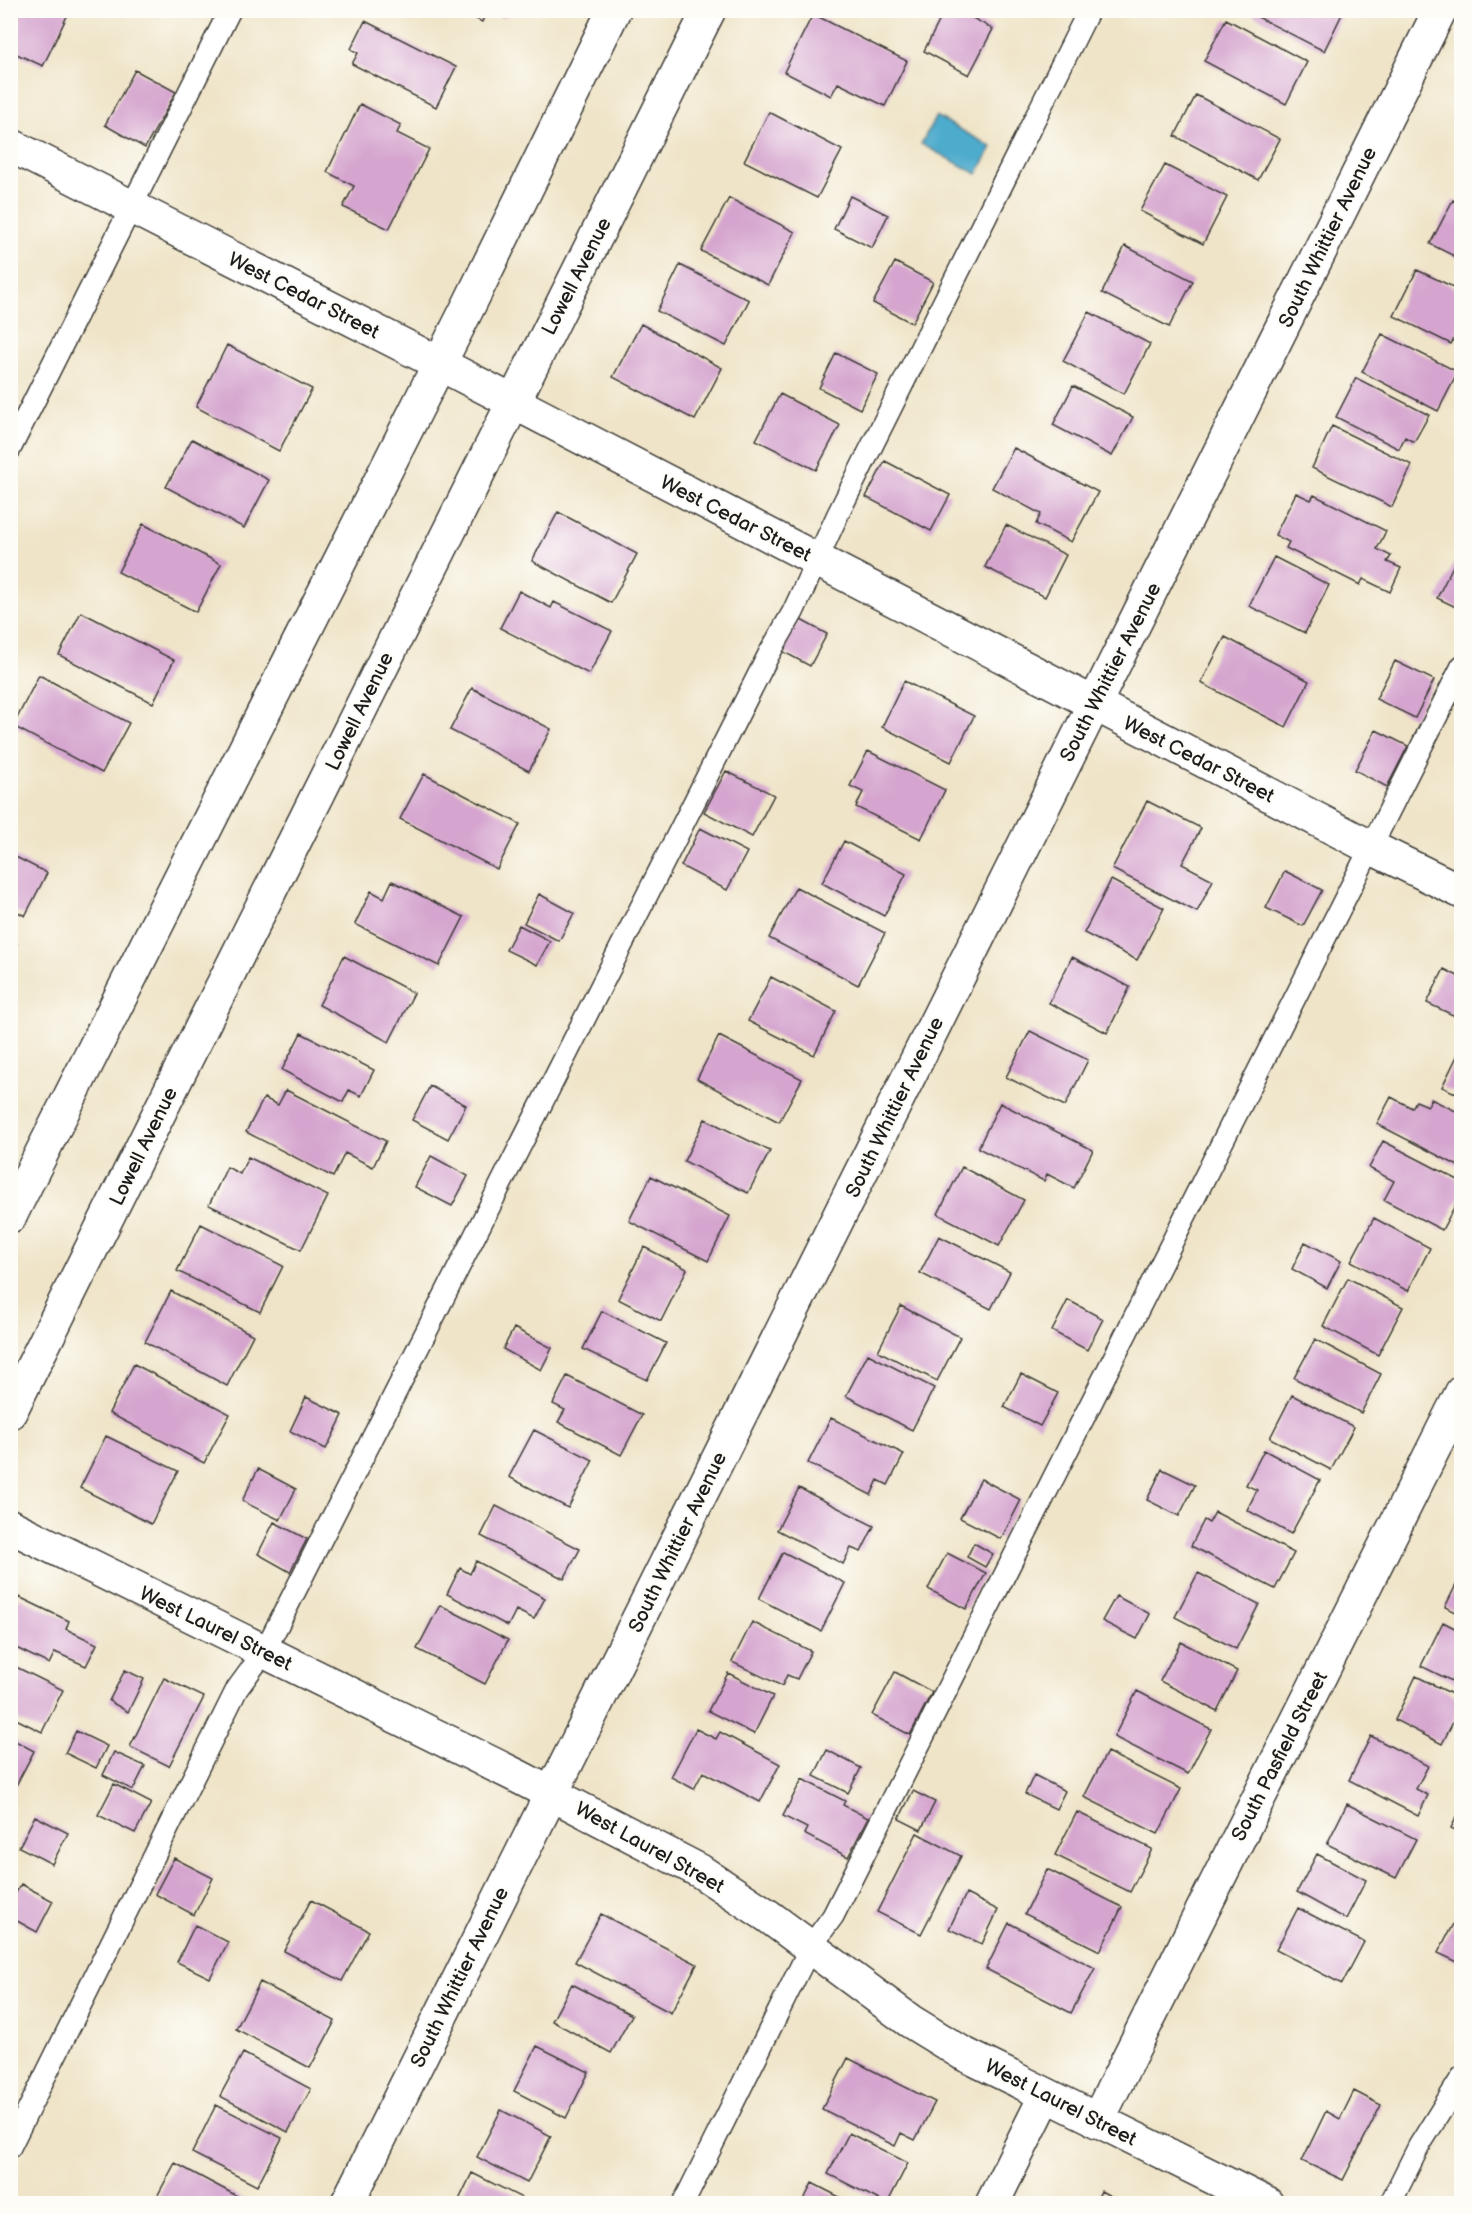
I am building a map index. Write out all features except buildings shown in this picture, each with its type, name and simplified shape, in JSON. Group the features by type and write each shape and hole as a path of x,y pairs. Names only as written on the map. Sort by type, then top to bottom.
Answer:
{"street":[{"path":"10,1216 440,364 614,10"},
{"name":"Lowell Avenue","path":"10,1412 709,10"},
{"name":"South Whittier Avenue","path":"347,2204 1440,10"},
{"name":"West Cedar Street","path":"10,145 440,364 1370,847 1461,892"},
{"name":"South Pasfield Street","path":"1097,2121 1461,1392"},
{"name":"West Laurel Street","path":"10,1526 551,1794 700,1871 811,1946 909,2021 962,2053 1267,2204"},
{"path":"992,2204 1046,2095"}],"lane":[{"path":"10,449 230,10"},
{"path":"10,2147 237,1689 264,1652 764,664 793,612 838,514 1089,10"},
{"path":"683,2204 811,1946 833,1916 1461,666"},
{"path":"1390,2204 1419,2146 1461,2078"}],"water":[{"path":"936,116 992,147 977,174 921,144"}]}
